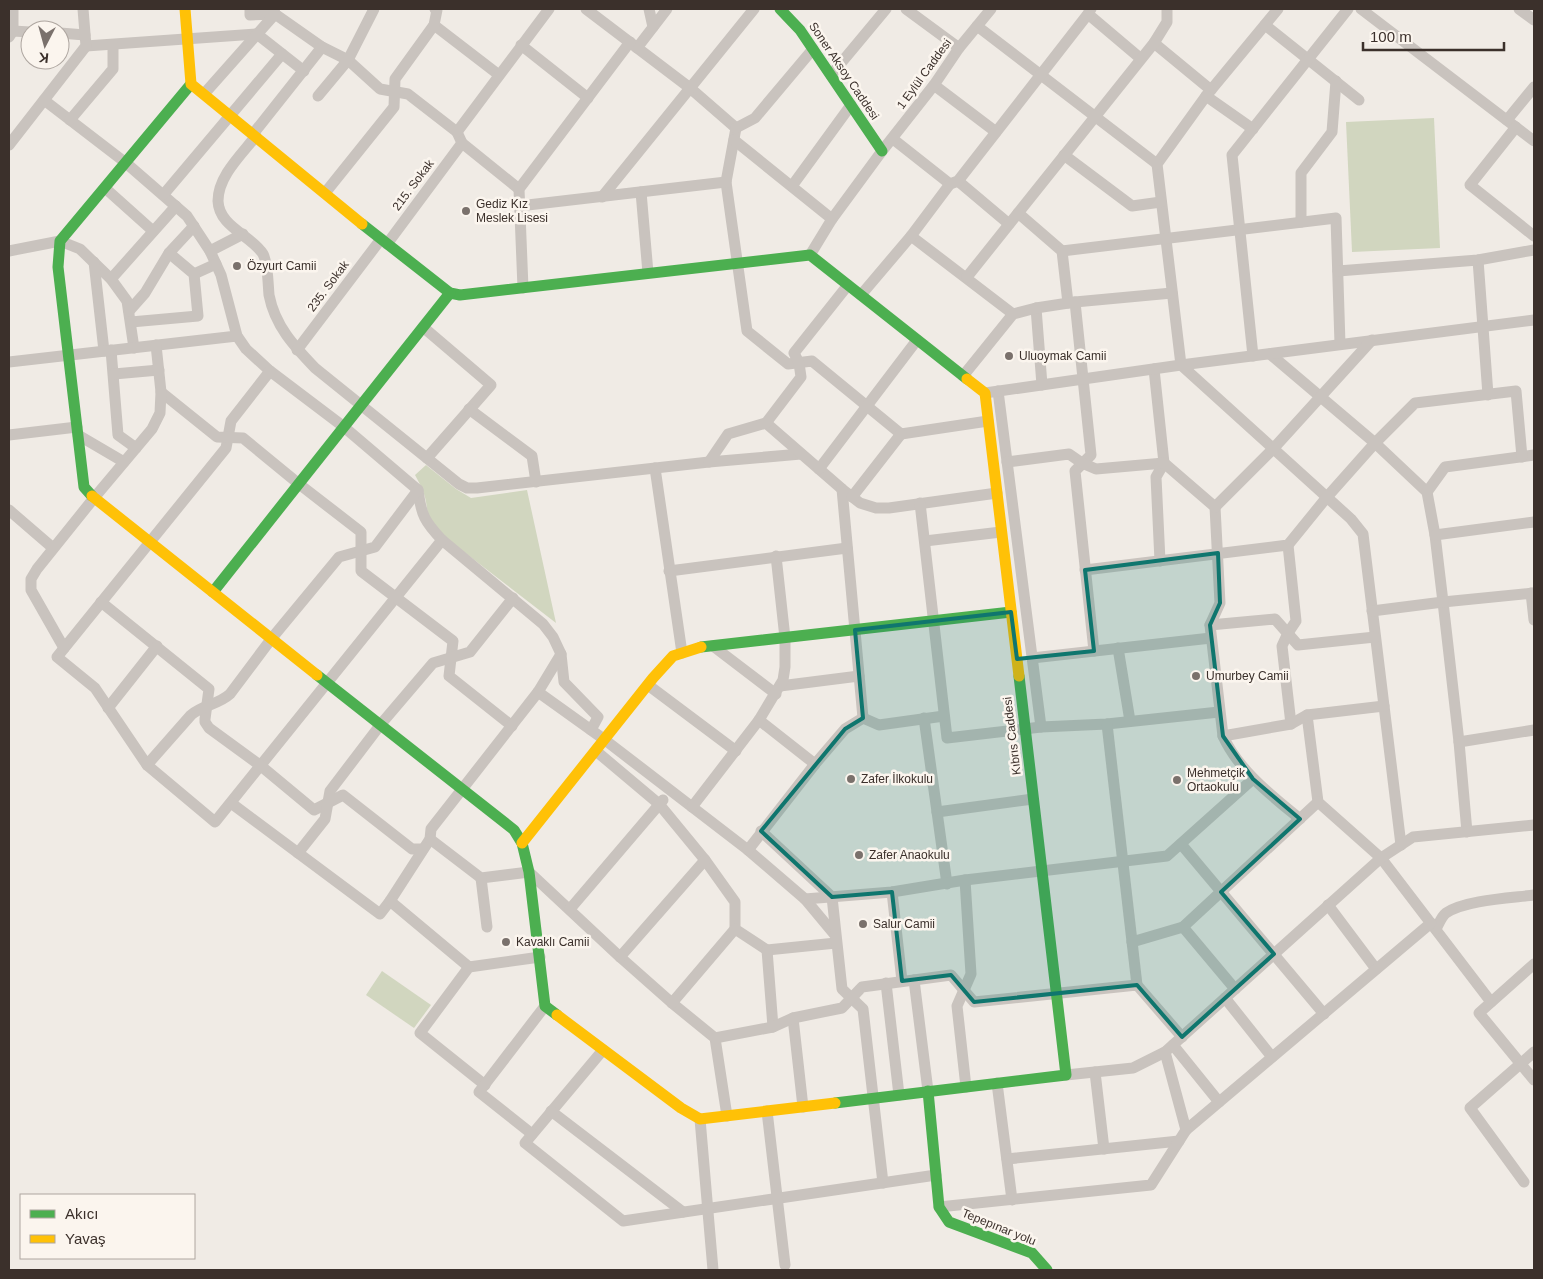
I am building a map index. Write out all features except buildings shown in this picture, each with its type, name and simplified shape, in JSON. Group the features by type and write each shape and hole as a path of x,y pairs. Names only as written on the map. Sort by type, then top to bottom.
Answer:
{"street":[{"path":"11,34 13,9"},
{"path":"9,145 44,100 85,40 83,9"},
{"path":"186,9 191,84 60,241 58,267 84,487 94,498 514,830 522,843 529,872 545,1006 479,1092 532,1134"},
{"path":"250,9 250,15 274,12 322,48 348,60 380,89 408,94 457,132 462,143 519,189"},
{"path":"318,96 348,60 374,9"},
{"path":"325,193 394,107 395,79 434,25 437,10 435,9"},
{"path":"457,132 549,9"},
{"path":"586,9 690,88 735,134 792,186 832,219"},
{"path":"649,9 653,27"},
{"path":"523,288 519,189 588,98 667,9"},
{"path":"602,197 754,9"},
{"name":"Soner Aksoy Caddesi","path":"780,9 800,30 882,151"},
{"path":"830,74 886,9"},
{"path":"906,9 959,48"},
{"name":"1 Eylül Caddesi","path":"810,254 832,219 882,151 934,85 959,48 992,9"},
{"path":"967,278 1140,58 1154,43 1167,22 1167,9"},
{"path":"1253,356 1232,155 1348,9"},
{"path":"1361,9 1534,141"},
{"path":"1519,9 1534,20"},
{"path":"1272,10 1265,25 1208,93 1157,164 1181,365 1351,519 1363,534 1401,844"},
{"path":"862,295 996,132 1089,11 1140,58"},
{"path":"204,94 274,12"},
{"path":"434,25 499,75"},
{"path":"1265,25 1359,100"},
{"path":"977,26 1157,164"},
{"path":"70,36 113,45 257,34 304,71"},
{"path":"1154,43 1208,93 1253,129"},
{"path":"70,120 113,69 113,45"},
{"path":"521,45 588,98"},
{"path":"322,48 254,135 226,175 219,191 218,203 221,214 232,226 255,244 264,256 270,298 276,320 297,350 315,368 459,484 467,488 801,454"},
{"path":"813,49 754,118 735,134 726,182 747,331 788,364 812,361 902,434"},
{"path":"164,194 282,54"},
{"path":"1301,222 1301,173 1332,132 1336,81"},
{"path":"191,84 450,293 460,295 810,254 985,393 1181,365 1534,320"},
{"path":"934,85 996,132"},
{"path":"1534,86 1512,124 1470,186 1534,236"},
{"path":"44,100 126,163 164,194 187,216 210,251 216,264 238,336 246,349 344,427 418,490 420,508 428,525 442,540 543,624 553,637 561,654 564,682 598,717 591,730"},
{"path":"792,186 851,106"},
{"path":"892,139 954,182 1009,224"},
{"name":"215. Sokak","path":"384,241 462,143"},
{"path":"1064,155 1132,206 1161,202"},
{"path":"519,206 726,182"},
{"path":"105,188 154,232"},
{"path":"641,192 648,273"},
{"path":"111,279 176,206"},
{"path":"1018,213 1062,251 1084,379 1090,454 1075,472 1094,651"},
{"path":"1062,251 1336,218 1340,344"},
{"path":"130,317 169,253 194,226"},
{"path":"210,251 242,234"},
{"path":"911,236 1013,314"},
{"path":"9,251 60,241 80,249 111,279 127,301 134,348"},
{"name":"235. Sokak","path":"297,350 384,241"},
{"path":"1338,271 1478,260 1534,250"},
{"path":"130,317 198,316 194,274 169,253"},
{"path":"1478,260 1488,395"},
{"path":"94,262 107,351 114,374 118,436 136,448"},
{"path":"194,274 216,264"},
{"path":"709,462 728,434 766,423 801,377 799,363 794,353 848,285"},
{"path":"214,592 450,293"},
{"path":"964,376 1013,314 1036,308 1071,303 1172,293"},
{"path":"1036,308 1042,385"},
{"path":"423,327 490,386 427,458"},
{"path":"9,362 238,336"},
{"path":"819,469 918,340"},
{"path":"1215,507 1273,448 1372,340"},
{"path":"64,648 31,590 31,579 94,498 152,429 160,413 161,392 156,345"},
{"path":"1270,354 1375,443 1427,492 1435,535 1443,602 1467,832"},
{"path":"1154,369 1164,463 1156,477 1160,561"},
{"path":"114,374 158,370"},
{"path":"270,370 231,421 226,448 57,657 95,688 147,765 215,822 442,540"},
{"path":"998,391 1041,727"},
{"path":"1086,570 1288,544 1375,443 1415,403 1516,391 1522,457"},
{"path":"161,392 217,438 243,438 361,532 361,571 452,641 448,676 512,726"},
{"name":"Kıbrıs Caddesi","path":"985,393 1066,1075"},
{"path":"470,409 532,456 536,482"},
{"path":"852,496 902,434 988,421"},
{"path":"766,423 860,503 876,508 889,508 997,493"},
{"path":"9,435 78,431 124,462"},
{"path":"1007,462 1069,454 1096,470 1164,463 1215,507 1220,604 1210,625 1223,736 1227,745 1253,779 1300,819"},
{"path":"1427,492 1445,467 1534,455"},
{"path":"655,468 682,653"},
{"path":"842,489 863,718"},
{"path":"147,765 191,715 230,694 272,638 340,557 375,547 418,490"},
{"path":"920,503 947,738 1041,727 1107,724 1219,712"},
{"path":"9,510 54,548"},
{"path":"1435,535 1534,522"},
{"path":"925,541 1001,532"},
{"path":"1288,544 1296,621 1282,646 1291,724"},
{"path":"670,570 847,548"},
{"path":"692,807 759,720 783,680 785,638 776,556"},
{"path":"1372,611 1533,593 1534,620"},
{"path":"298,853 325,819 330,791 381,724 433,663 470,652 513,598"},
{"path":"101,602 209,689 205,722 210,728 261,766 314,810 343,795 412,849 423,849"},
{"path":"522,843 648,685 674,656 696,648 1011,612"},
{"path":"1210,625 1275,619 1298,645 1376,637"},
{"path":"1032,658 1211,638"},
{"path":"108,708 157,646"},
{"path":"713,646 778,690 859,676"},
{"path":"1118,648 1130,721"},
{"path":"231,803 380,914 430,839 430,829 538,692 561,654"},
{"path":"648,685 736,751"},
{"path":"538,692 605,740 748,850 805,899 836,939"},
{"path":"1223,736 1291,724 1307,714 1384,706"},
{"path":"1307,714 1318,802 1381,858 1491,1002"},
{"path":"863,718 879,725 944,716"},
{"path":"748,850 761,831 845,729 863,718"},
{"path":"924,718 947,884"},
{"path":"759,720 815,764"},
{"path":"1107,724 1137,985 1182,1037"},
{"path":"1459,742 1534,730"},
{"path":"596,751 659,804 705,860 735,902 735,929 672,1003"},
{"path":"805,899 892,892 965,880 1167,856 1253,779"},
{"path":"570,909 670,790"},
{"path":"937,812 1033,799"},
{"path":"1132,942 1183,927 1318,802"},
{"path":"545,1006 681,1108 700,1120 928,1091 1133,1068 1169,1049 1381,858 1401,844 1413,837 1534,826"},
{"path":"761,831 832,897 842,989 862,1009 883,1183"},
{"path":"430,839 481,878 529,872 620,957 715,1038 727,1116"},
{"path":"1181,844 1324,1014"},
{"path":"620,957 705,860"},
{"path":"481,878 487,927"},
{"path":"965,880 971,974 957,1006 966,1087"},
{"path":"892,892 902,981"},
{"path":"914,980 928,1091 939,1207 1151,1185 1186,1130 1376,969 1433,926 1445,914 1455,909 1484,901 1534,895"},
{"path":"390,901 469,967"},
{"path":"1328,905 1376,969"},
{"path":"1183,927 1235,989"},
{"path":"735,929 767,950 836,939"},
{"path":"767,950 774,1027"},
{"path":"485,1084 420,1033 469,967 540,956"},
{"path":"1534,964 1479,1013 1522,1063 1534,1080"},
{"path":"715,1038 774,1027 793,1018 842,1008 862,987 886,983 951,975 974,1002 1137,985"},
{"path":"886,983 899,1095"},
{"path":"1225,998 1272,1057"},
{"path":"793,1018 803,1107"},
{"path":"1169,1049 1218,1102"},
{"path":"1169,1049 1186,1130"},
{"path":"603,1050 524,1143 622,1221 936,1176"},
{"path":"1524,1182 1470,1108 1534,1052"},
{"path":"1095,1072 1104,1149"},
{"path":"998,1083 1012,1200"},
{"path":"552,1111 684,1212"},
{"path":"767,1111 785,1265"},
{"path":"700,1120 713,1270"},
{"path":"1007,1159 1179,1141"},
{"name":"Tepepınar yolu","path":"939,1207 949,1222 1032,1253 1046,1270"}],"highlighted area":[{"path":"1218,553 1220,603 1210,625 1223,736 1253,779 1300,819 1221,892 1274,954 1182,1037 1137,985 974,1002 951,975 902,981 892,892 832,897 761,831 845,729 863,718 855,630 1011,612 1017,659 1094,651 1085,570"}],"green space":[{"path":"1434,118 1440,248 1352,252 1346,122"},
{"path":"426,465 456,489 471,498 527,490 556,623 433,527 429,518 426,499 415,475"},
{"path":"382,971 431,1005 414,1028 366,995"}],"traffic: fast":[{"path":"780,9 800,30 882,151"},
{"path":"92,496 84,487 58,267 60,241 191,84"},
{"path":"362,224 450,293 460,295 810,255 967,379"},
{"path":"213,592 450,293"},
{"path":"701,647 1011,612"},
{"path":"317,675 514,830 522,843 529,872 545,1006 557,1015"},
{"path":"835,1103 1066,1075 1019,676"},
{"path":"928,1091 939,1207 949,1222 1032,1253 1047,1270"}],"traffic: slow":[{"path":"185,9 191,84 362,224"},
{"path":"967,379 985,393 1019,676"},
{"path":"92,496 317,675"},
{"path":"522,843 653,678 673,656 701,647"},
{"path":"557,1015 681,1108 700,1119 835,1103"}],"place":[{"name":"Gediz Kız Meslek Lisesi","path":"466,211"},
{"name":"Özyurt Camii","path":"237,266"},
{"name":"Uluoymak Camii","path":"1009,356"},
{"name":"Umurbey Camii","path":"1196,676"},
{"name":"Zafer İlkokulu","path":"851,779"},
{"name":"Mehmetçik Ortaokulu","path":"1177,780"},
{"name":"Zafer Anaokulu","path":"859,855"},
{"name":"Salur Camii","path":"863,924"},
{"name":"Kavaklı Camii","path":"506,942"}]}
